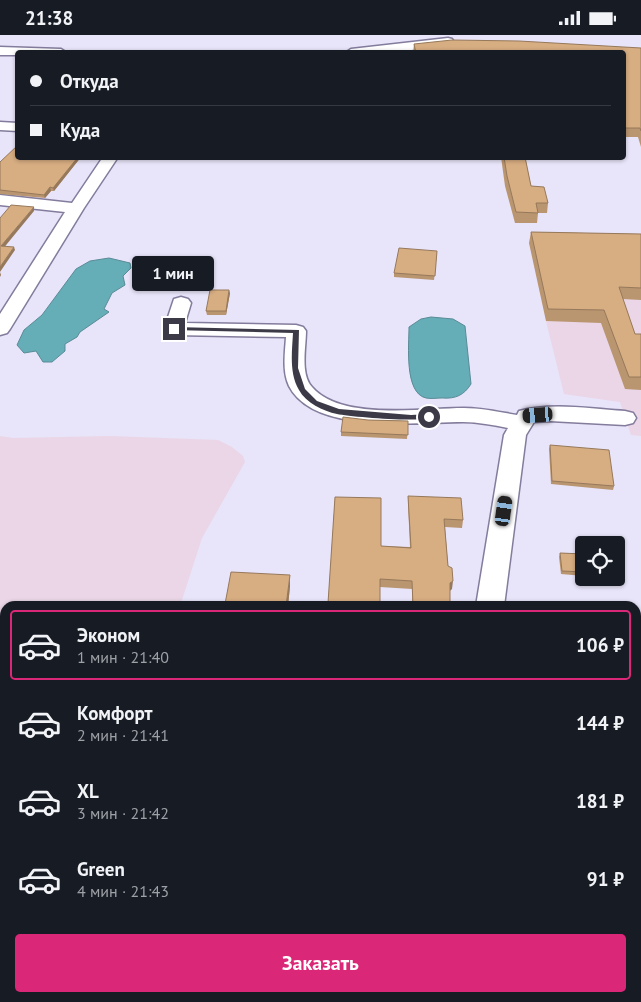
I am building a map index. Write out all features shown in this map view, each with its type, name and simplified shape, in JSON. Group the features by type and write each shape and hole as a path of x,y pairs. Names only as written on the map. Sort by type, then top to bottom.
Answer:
{"street":[{"path":"405,50 461,42"},
{"path":"0,51 15,51"},
{"path":"0,126 15,127"},
{"path":"0,329 76,208 109,160"},
{"path":"0,200 76,208"},
{"path":"181,303 174,329 296,331 295,368 302,390 314,402 338,411 411,417 464,415 523,423"},
{"path":"491,601 515,435 527,416 625,418"}],"shaded area":[{"path":"641,246 641,436 631,435 620,402 564,394 546,321"},
{"path":"0,436 13,438 110,436 218,440 232,447 243,456 245,462 202,538 182,601 0,601"}],"water":[{"path":"109,258 130,263 131,268 123,276 125,285 112,293 104,309 109,312 65,344 65,351 52,362 43,362 36,351 24,353 17,345 24,330 42,315 76,269 90,261"},
{"path":"431,317 453,319 465,326 471,384 462,394 455,397 426,398 419,394 411,378 409,367 409,327 421,319"}],"building":[{"path":"452,40 519,41 641,48 641,131 640,128 626,128 626,50 415,50 414,44"},
{"path":"15,148 15,160 76,160 53,188 50,187 44,195 0,190 0,162"},
{"path":"504,160 526,160 531,186 544,187 548,203 536,203 538,213 516,212"},
{"path":"11,205 34,207 1,246 14,247 0,267 0,218"},
{"path":"531,232 641,234 641,288 619,287 635,334 641,334 641,377 629,377 604,310 548,309"},
{"path":"399,248 437,251 435,276 394,273"},
{"path":"210,290 229,290 226,311 206,311"},
{"path":"343,417 408,421 408,435 341,432"},
{"path":"550,445 609,450 614,486 552,481"},
{"path":"408,496 461,498 463,520 444,519 448,566 452,568 453,581 450,583 450,601 413,601 412,581 380,579 380,601 328,601 335,497 381,498 381,546 411,548"},
{"path":"560,553 575,554 575,572 562,571"},
{"path":"231,572 290,575 287,601 226,601"}],"route":[{"path":"174,329 296,331 295,368 302,390 314,402 338,411 429,417"}]}
